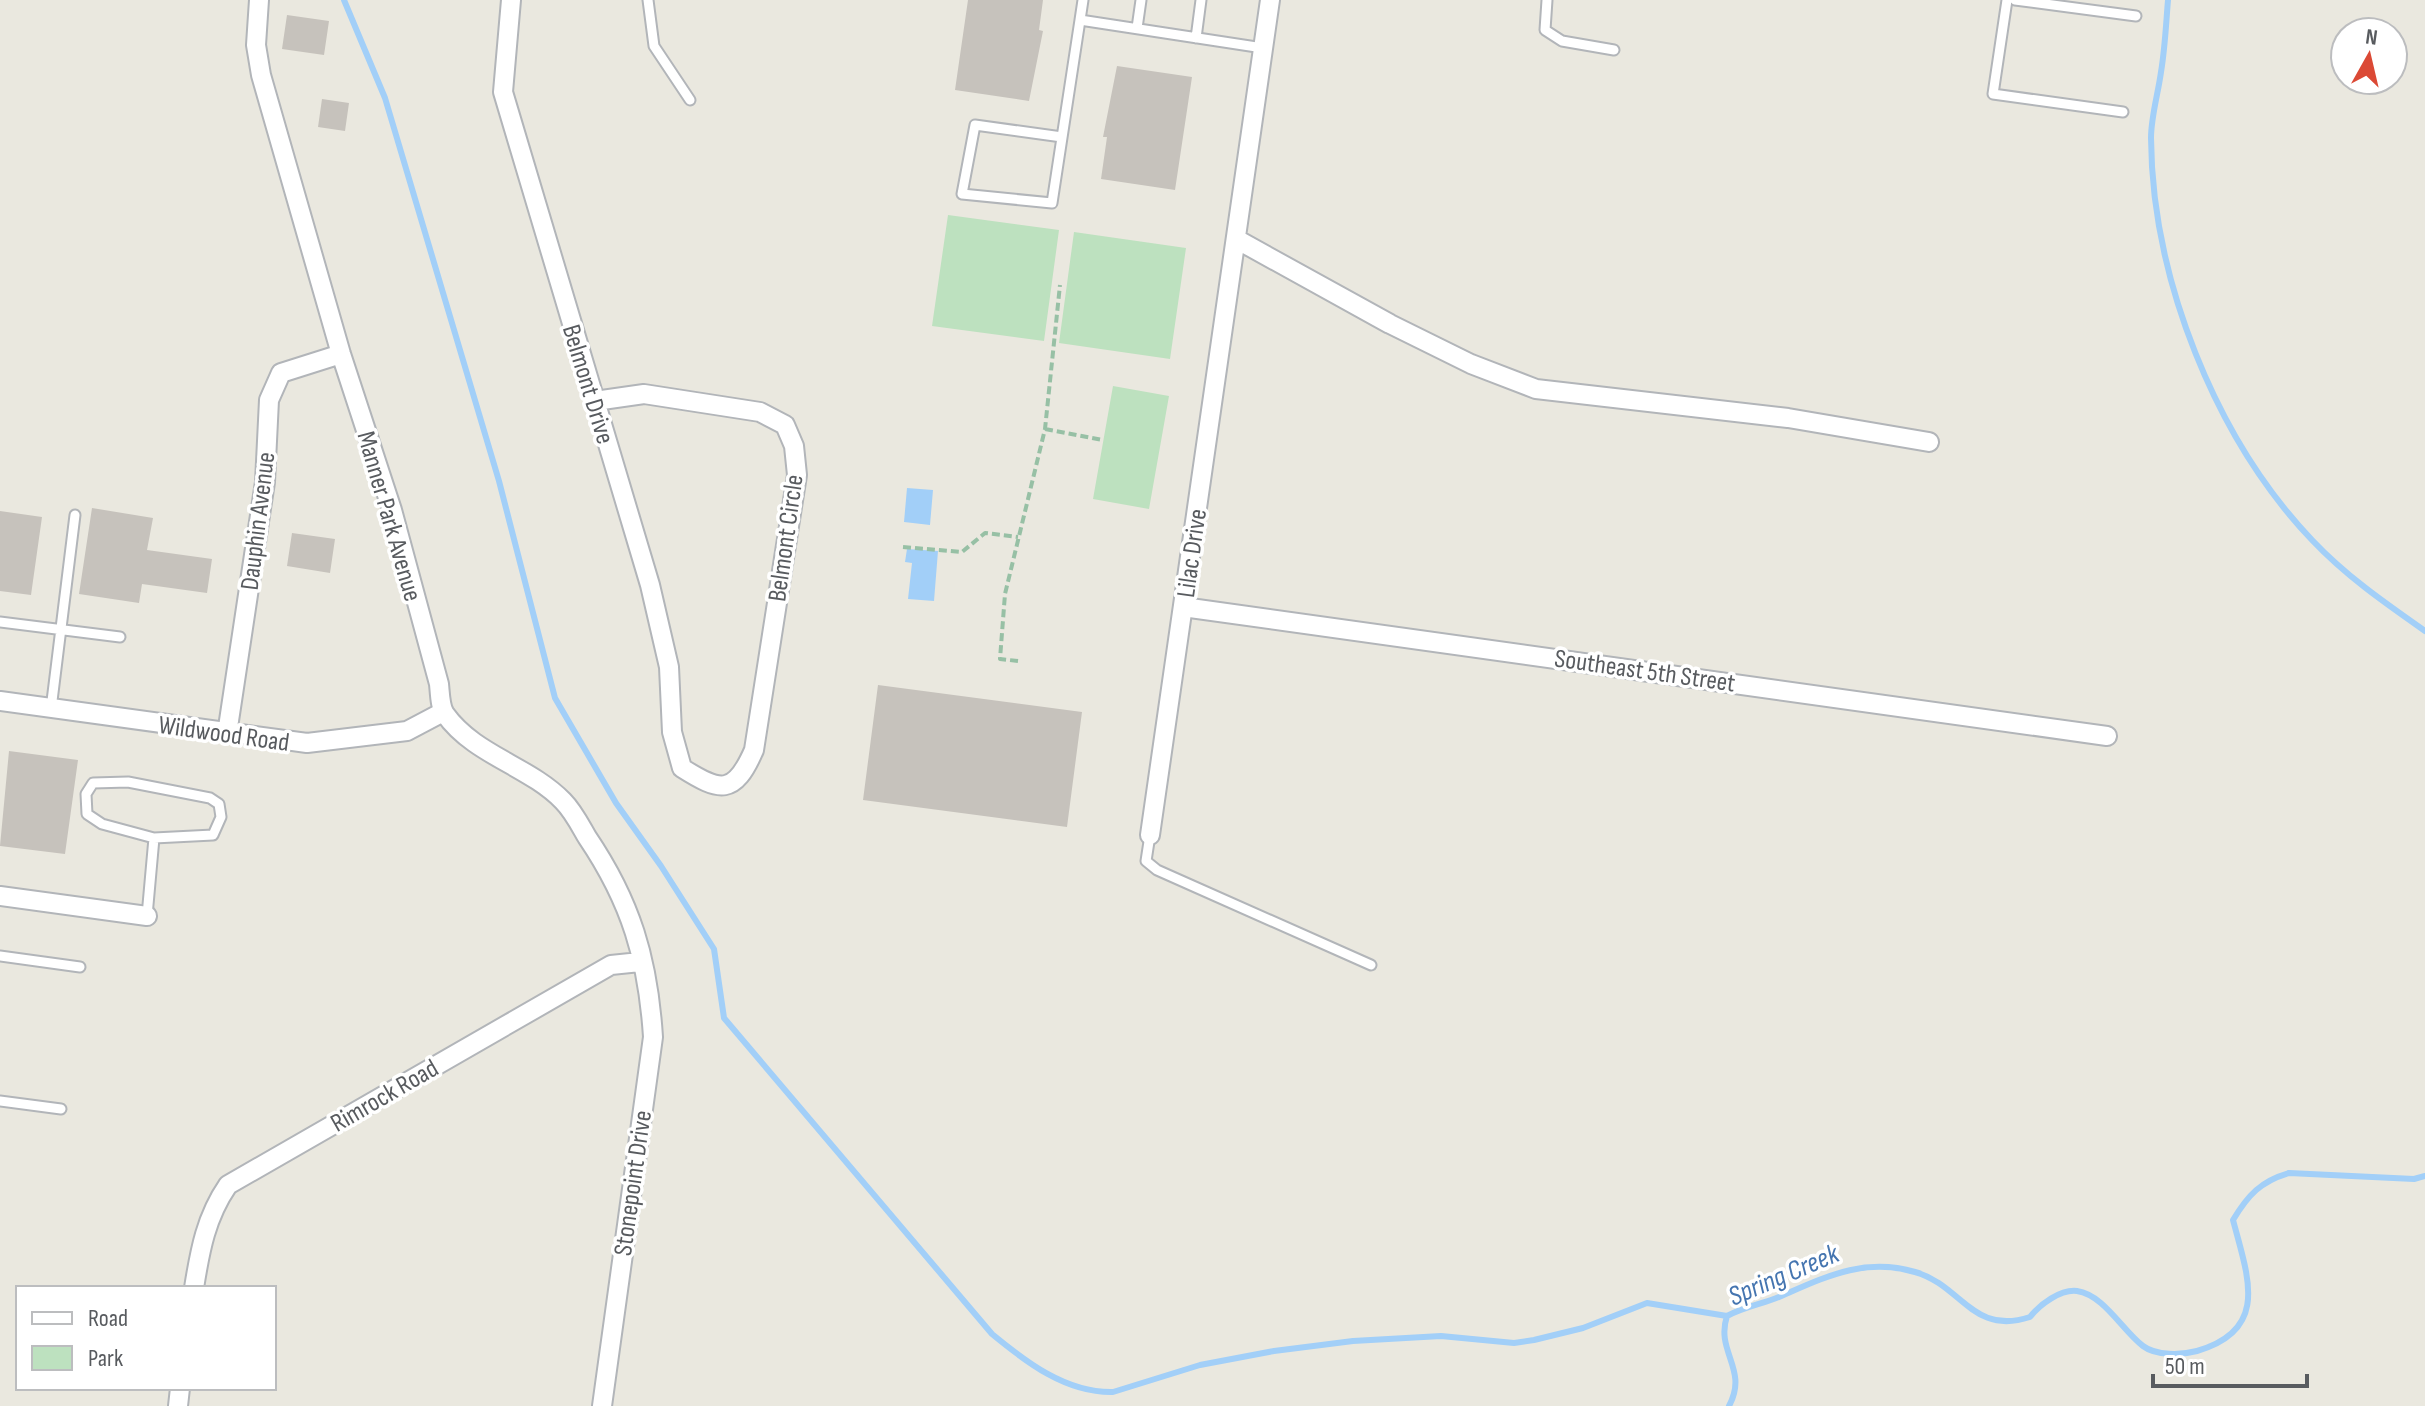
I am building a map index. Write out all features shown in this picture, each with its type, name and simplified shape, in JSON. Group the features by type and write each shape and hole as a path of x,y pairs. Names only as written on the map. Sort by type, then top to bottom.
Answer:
{"street":[{"name":"Manner Park Avenue","path":"259,0 256,45 261,75 341,354 392,510 439,684 443,712"},
{"name":"Belmont Drive","path":"511,0 503,92 650,585 669,667 674,704 672,732 682,768"},
{"name":"Lilac Drive","path":"1150,835 1270,0"},
{"path":"1236,239 1301,278 1417,337 1536,389 1788,418 1853,432 1929,442"},
{"name":"Dauphin Avenue","path":"227,734 265,482 269,400 281,373 341,354"},
{"name":"Belmont Circle","path":"595,401 644,394 760,412 785,425 794,446 797,475 754,750 743,775 729,786 710,785 682,768"},
{"name":"Southeast 5th Street","path":"1183,607 2107,736"},
{"name":"Wildwood Road","path":"0,701 293,742 342,741 362,735 407,731 443,712"},
{"path":"443,712 474,743 533,778 563,801 628,907 639,937 640,962"},
{"path":"0,896 147,916"},
{"name":"Rimrock Road","path":"194,1286 200,1246 213,1207 228,1185 611,965 640,962"},
{"name":"Stonepoint Drive","path":"602,1406 653,1037 651,1001 640,962"}],"lane":[{"path":"648,0 654,46 690,100"},
{"path":"1062,137 975,125 962,194 1052,203 1083,0"},
{"path":"1137,28 1141,0"},
{"path":"1196,38 1201,0"},
{"path":"1547,0 1545,30 1553,36 1614,50"},
{"path":"2007,0 1993,94 2123,112"},
{"path":"2015,0 2136,16"},
{"path":"1080,20 1263,48"},
{"path":"51,709 75,515"},
{"path":"0,622 120,637"},
{"path":"128,782 210,798 219,804 221,817 213,835 154,838 102,824 87,814 86,794 93,783 128,782"},
{"name":"Lilac Drive","path":"1150,835 1146,861 1157,870 1371,965"},
{"path":"147,916 154,838"},
{"path":"0,956 80,967"},
{"path":"0,1101 61,1109"}],"path":[{"path":"1018,661 1000,659 1005,594 1032,494 1045,429 1060,285"},
{"path":"1045,429 1103,440"},
{"path":"903,547 962,552 985,533 1018,537"}],"green space":[{"path":"948,215 1059,230 1044,341 932,326"},
{"path":"1074,232 1186,248 1170,359 1059,343"},
{"path":"1113,386 1169,396 1149,509 1093,499"}],"water":[{"path":"907,488 933,490 930,525 904,522"},
{"path":"907,549 938,551 934,601 908,599 912,563 905,562"}],"building":[{"path":"968,0 1043,0 1039,30 1043,31 1029,101 955,90"},
{"path":"287,15 329,21 324,55 282,49"},
{"path":"1117,66 1192,77 1175,190 1101,179 1107,137 1103,137"},
{"path":"322,99 349,103 345,131 318,127"},
{"path":"92,508 153,518 147,550 212,559 207,593 142,584 139,603 79,594"},
{"path":"0,511 42,517 31,595 0,591"},
{"path":"292,533 335,539 330,573 287,566"},
{"path":"878,685 1082,712 1067,827 863,800"},
{"path":"9,751 78,760 65,854 0,846"}],"waterway":[{"path":"344,0 385,98 499,481 555,698 616,803 714,949 724,1018 992,1334 1048,1374 1079,1387 1113,1392 1200,1365 1353,1341 1441,1336 1514,1343 1534,1340 1583,1328 1647,1303 1727,1316"},
{"path":"2168,0 2151,130 2154,191 2163,246 2177,300 2196,353 2219,405 2246,454 2277,499 2338,565 2425,631"},
{"name":"Spring Creek","path":"1729,1406 1735,1381 1725,1340 1727,1316 1829,1276 1862,1268 1896,1268 1931,1278 1981,1315 1994,1320 2030,1317 2051,1298 2064,1292 2077,1291 2096,1299 2148,1349 2169,1354 2197,1351 2220,1342 2236,1330 2244,1315 2248,1299 2247,1281 2233,1220 2244,1203 2263,1185 2289,1173 2414,1179 2425,1176"}]}
